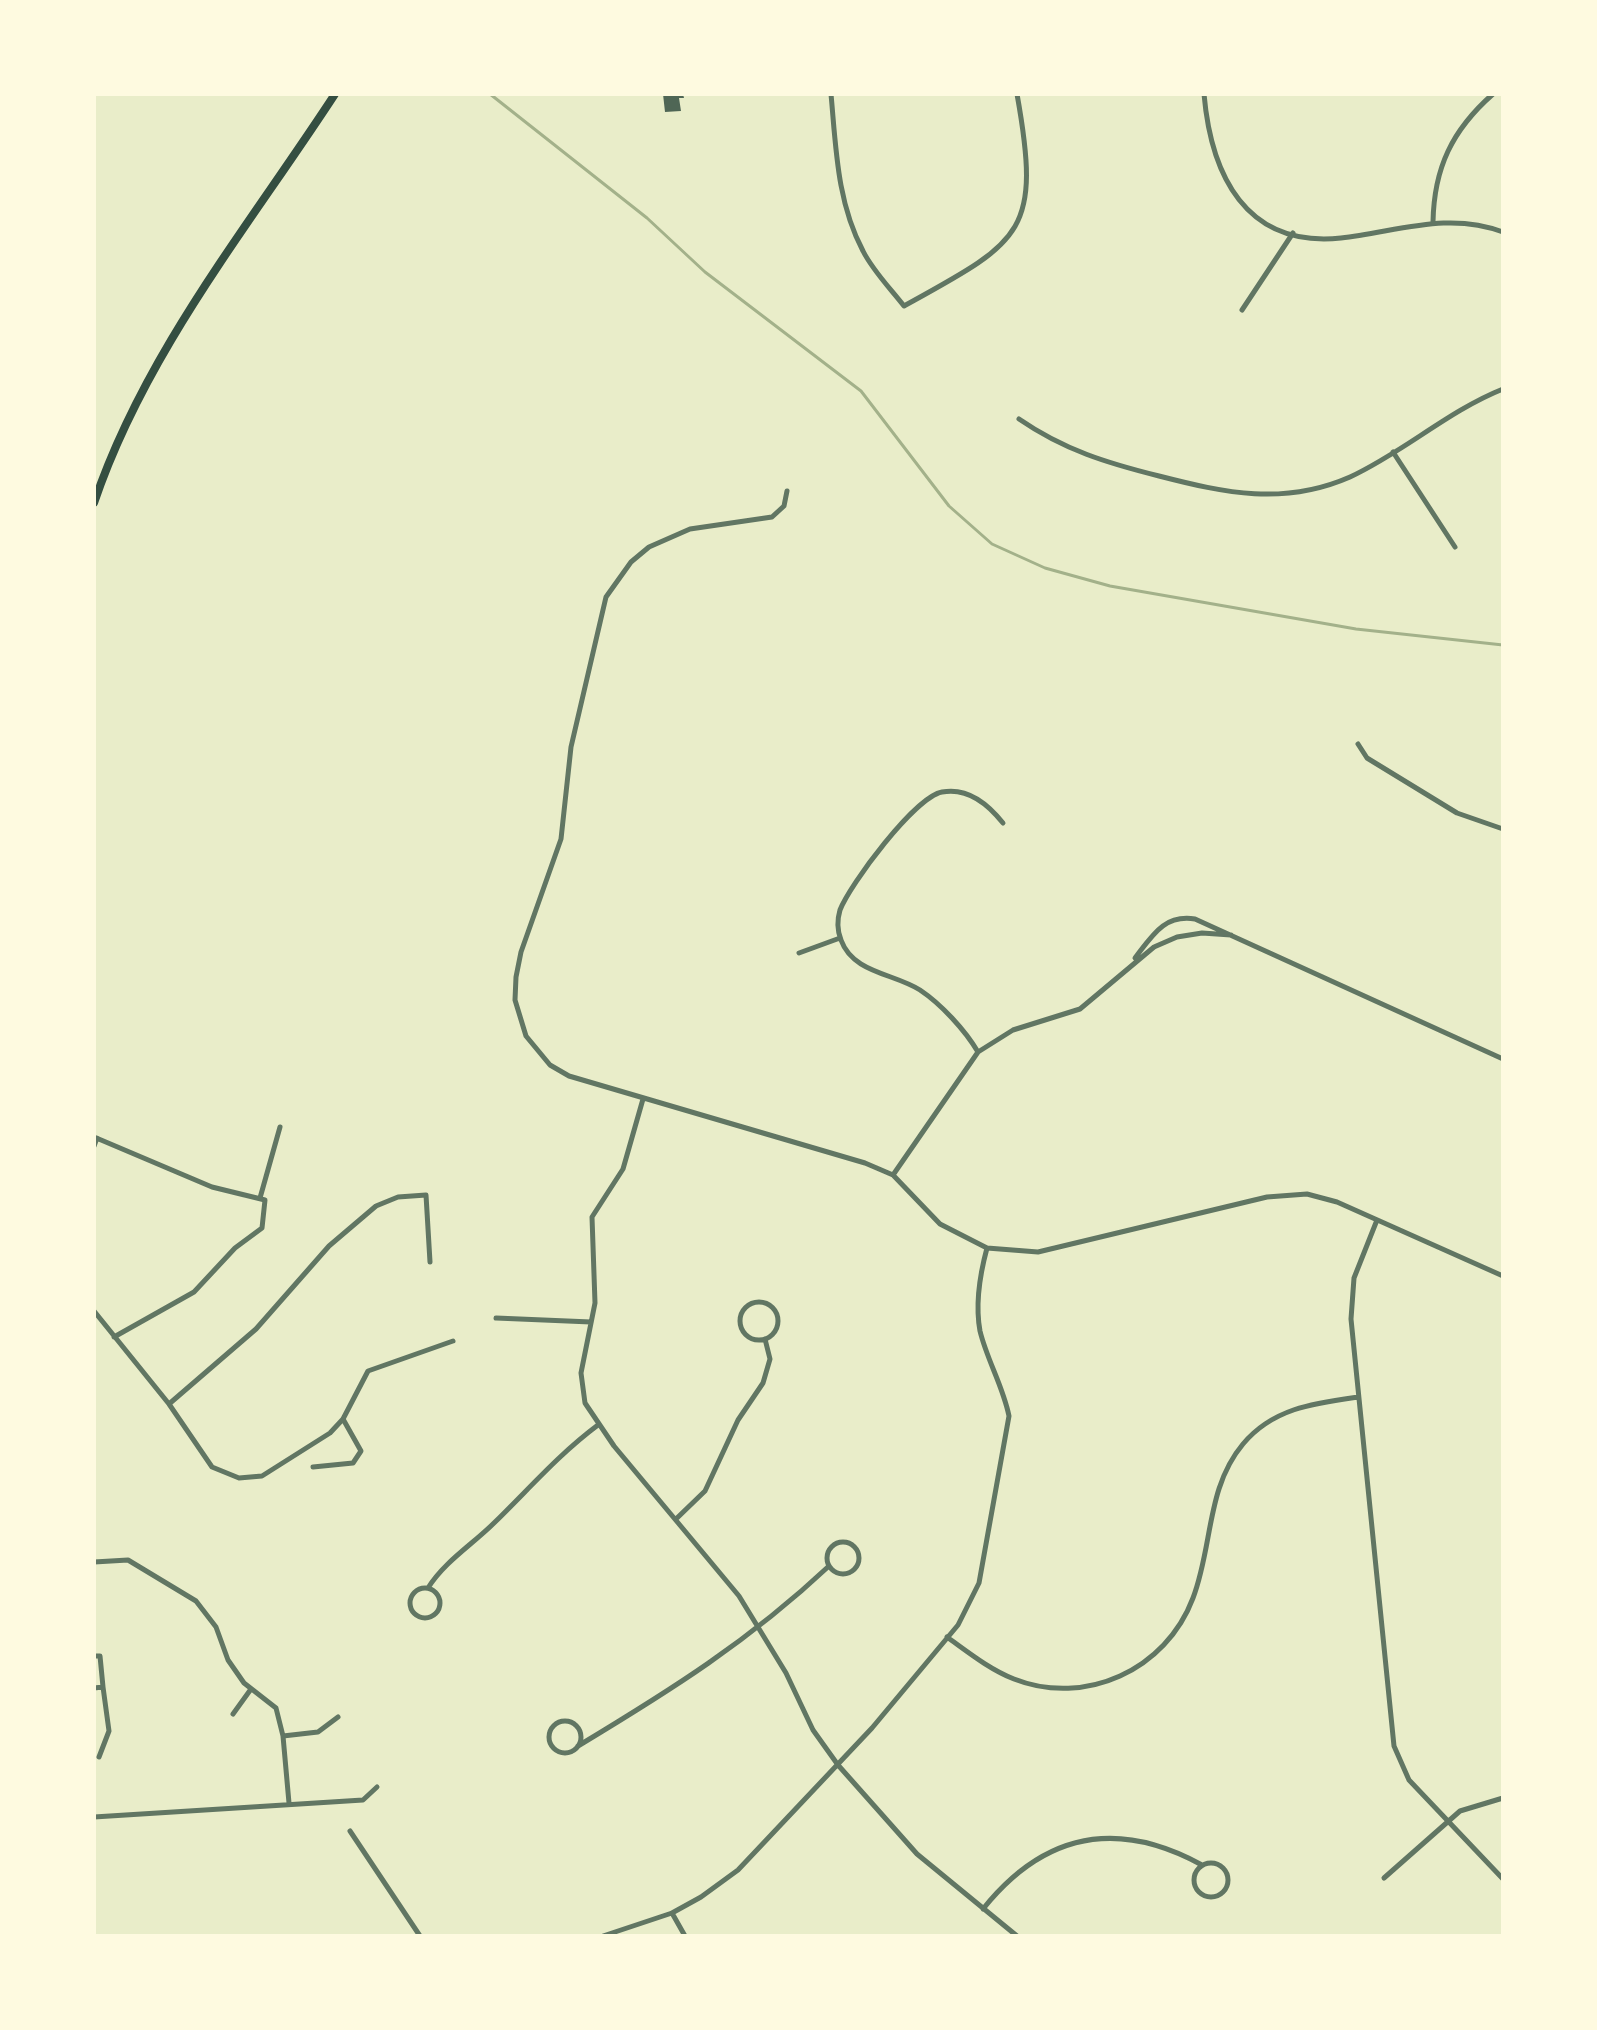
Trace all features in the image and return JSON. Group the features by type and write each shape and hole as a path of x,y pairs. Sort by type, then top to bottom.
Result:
{"main road":[{"path":"94,503 120,436 169,344 335,94"}],"street":[{"path":"831,94 842,196 864,254 904,306 979,265 1009,236 1025,202 1029,183 1028,157 1017,94"},
{"path":"1204,94 1212,153 1233,195 1271,224 1293,233 1338,238 1433,222 1459,221 1503,232"},
{"path":"1433,222 1433,195 1449,144 1464,122 1493,94"},
{"path":"1242,310 1293,233"},
{"path":"1019,419 1053,442 1090,458 1247,496 1282,495 1319,488 1352,476 1450,414 1503,389"},
{"path":"1393,452 1455,547"},
{"path":"787,491 784,506 772,517 690,529 649,547 617,578 599,617 571,747 561,839 521,952 515,1000 526,1036 550,1065 569,1076 835,1153 893,1175 940,1224 987,1248 1038,1252 1287,1194 1326,1198 1503,1276"},
{"path":"1358,744 1367,758 1457,813 1503,829"},
{"path":"978,1052 930,998 905,982 856,963 840,938 838,920 843,903 884,845 924,799 943,791 965,792 981,801 1003,823"},
{"path":"1129,965 1158,928 1173,919 1195,919 1503,1059"},
{"path":"893,1175 978,1052 1013,1030 1080,1009 1154,947 1177,937 1202,933 1231,935"},
{"path":"799,953 840,938"},
{"path":"643,1099 623,1169 592,1217 595,1303 581,1386 585,1403 598,1425 727,1581 759,1629 813,1730 838,1765 917,1854 1017,1936"},
{"path":"260,1198 280,1127"},
{"path":"94,1146 95,1138 212,1187 265,1200 262,1228 235,1248 194,1292 114,1337"},
{"path":"169,1404 256,1329 329,1246 376,1206 398,1197 426,1195 430,1262"},
{"path":"1377,1220 1359,1262 1352,1294 1358,1397 1394,1746 1409,1780 1503,1879"},
{"path":"603,1936 672,1913 701,1897 738,1870 838,1765 966,1613 979,1583 1009,1416 1003,1390 979,1327 980,1277 987,1248"},
{"path":"752,1303 764,1303 777,1314 775,1331 765,1339 748,1337 741,1327 743,1310 752,1303"},
{"path":"94,1311 169,1404 212,1467 239,1478 262,1476 330,1433 343,1419 368,1371 453,1341"},
{"path":"496,1318 591,1322"},
{"path":"676,1519 705,1491 738,1420 763,1383 770,1359 765,1339"},
{"path":"947,1637 993,1669 1038,1686 1087,1687 1133,1671 1164,1646 1187,1613 1199,1580 1220,1480 1244,1443 1264,1424 1290,1410 1358,1397"},
{"path":"313,1467 353,1463 361,1451 343,1419"},
{"path":"428,1588 436,1592 440,1606 431,1617 421,1617 413,1612 411,1599 416,1591 428,1588 436,1575 496,1522 560,1453 598,1425"},
{"path":"836,1543 847,1543 856,1549 859,1559 851,1572 842,1574 829,1566 827,1556 836,1543"},
{"path":"94,1562 128,1560 196,1601 216,1627 228,1660 251,1689 276,1708 283,1736 289,1803"},
{"path":"578,1746 580,1732 574,1724 565,1721 552,1728 550,1744 558,1751 569,1752 664,1694 759,1629 829,1566"},
{"path":"94,1656 100,1656 109,1731 99,1757"},
{"path":"94,1688 103,1687"},
{"path":"233,1714 251,1689"},
{"path":"283,1736 318,1732 338,1717"},
{"path":"94,1817 363,1800 377,1787"},
{"path":"1384,1878 1448,1820 1474,1804 1503,1798"},
{"path":"350,1831 420,1936"},
{"path":"983,1909 1024,1865 1048,1851 1076,1843 1107,1839 1139,1841 1202,1865 1214,1863 1226,1872 1226,1887 1218,1895 1202,1894 1195,1885 1195,1874 1202,1865"},
{"path":"672,1913 685,1936"}],"building":[{"path":"663,94 683,94 684,98 679,98 681,111 665,112"}],"waterway":[{"path":"490,94 647,218 705,272 861,391 949,506 992,544 1045,568 1110,586 1356,629 1503,645"}]}
